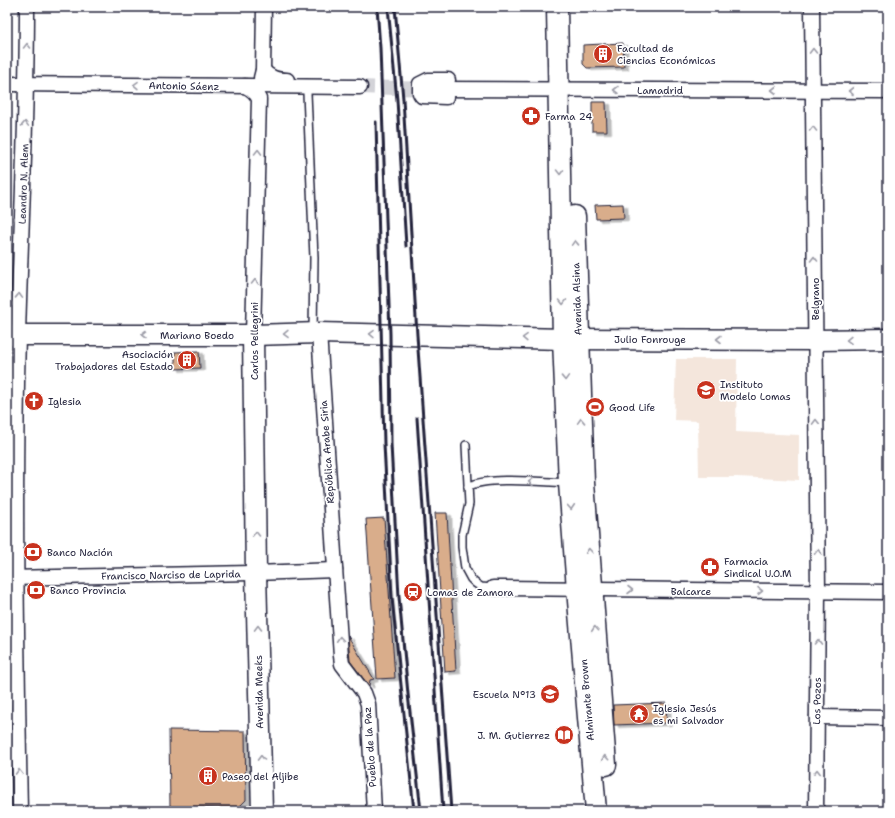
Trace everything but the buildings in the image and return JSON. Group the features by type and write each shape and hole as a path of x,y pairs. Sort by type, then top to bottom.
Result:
{"street":[{"name":"Leandro N. Alem","path":"20,811 11,577 12,335 27,84 26,7"},
{"path":"245,86 260,80 263,70 264,7"},
{"name":"Avenida Alsina","path":"557,7 562,90 576,483 584,590"},
{"name":"Avenida Alsina","path":"562,90 569,7"},
{"name":"Belgrano","path":"812,7 818,591"},
{"path":"259,109 265,98 271,93 362,93 369,90 368,84 363,80 281,80 268,76 263,70"},
{"name":"Lamadrid","path":"428,80 562,90 428,97 422,96 420,93 420,84 428,80"},
{"name":"Antonio Sáenz","path":"7,84 360,87"},
{"name":"Carlos Pellegrini","path":"245,86 253,90 259,99 253,335 256,573"},
{"name":"Lamadrid","path":"432,89 888,91"},
{"name":"Mariano Boedo","path":"12,335 253,335 316,333 412,335"},
{"name":"República Arabe Siria","path":"316,333 335,570"},
{"name":"Julio Fonrouge","path":"412,335 571,338 815,340 888,339"},
{"name":"Francisco Narciso de Laprida","path":"11,577 256,573 335,570"},
{"name":"Pueblo de la Paz","path":"335,570 342,664 364,693 368,704 374,811"},
{"name":"Avenida Meeks","path":"256,573 262,811"},
{"name":"Balcarce","path":"493,588 888,592"},
{"name":"Almirante Brown","path":"584,590 596,811"},
{"name":"Almirante Brown","path":"584,590 610,811"},
{"name":"Los Pozos","path":"816,811 818,591"},
{"path":"817,717 888,718"}],"lane":[{"path":"308,93 316,333"},
{"path":"466,445 469,504 462,535 465,568 475,583 481,587 493,588"},
{"path":"468,487 472,484 486,481 576,483"}],"shaded area":[{"name":"Instituto Modelo Lomas","path":"676,359 737,359 736,432 799,435 799,480 699,477 698,421 674,420"}],"tunnel":[{"path":"360,87 432,89"}],"railway":[{"path":"377,7 380,48 390,334 391,444 399,597 421,811"},
{"path":"388,7 397,100 406,246"},
{"path":"395,7 403,99 417,335 451,811"},
{"path":"376,122 384,444 392,598 414,811"},
{"path":"417,418 443,811"}],"place":[{"name":"Facultad de Ciencias Económicas","path":"603,54"},
{"name":"Farma 24","path":"531,116"},
{"name":"Asociación Trabajadores del Estado","path":"187,360"},
{"name":"Instituto Modelo Lomas","path":"706,390"},
{"name":"Iglesia","path":"34,401"},
{"name":"Good Life","path":"595,407"},
{"name":"Banco Nación","path":"33,552"},
{"name":"Farmacia Sindical U.O.M","path":"710,567"},
{"name":"Banco Provincia","path":"36,590"},
{"name":"Lomas de Zamora","path":"413,592"},
{"name":"Escuela Nº13","path":"550,694"},
{"name":"Iglesia Jesús es mi Salvador","path":"639,714"},
{"name":"J. M. Gutierrez","path":"564,735"},
{"name":"Paseo del Aljibe","path":"208,776"}]}
